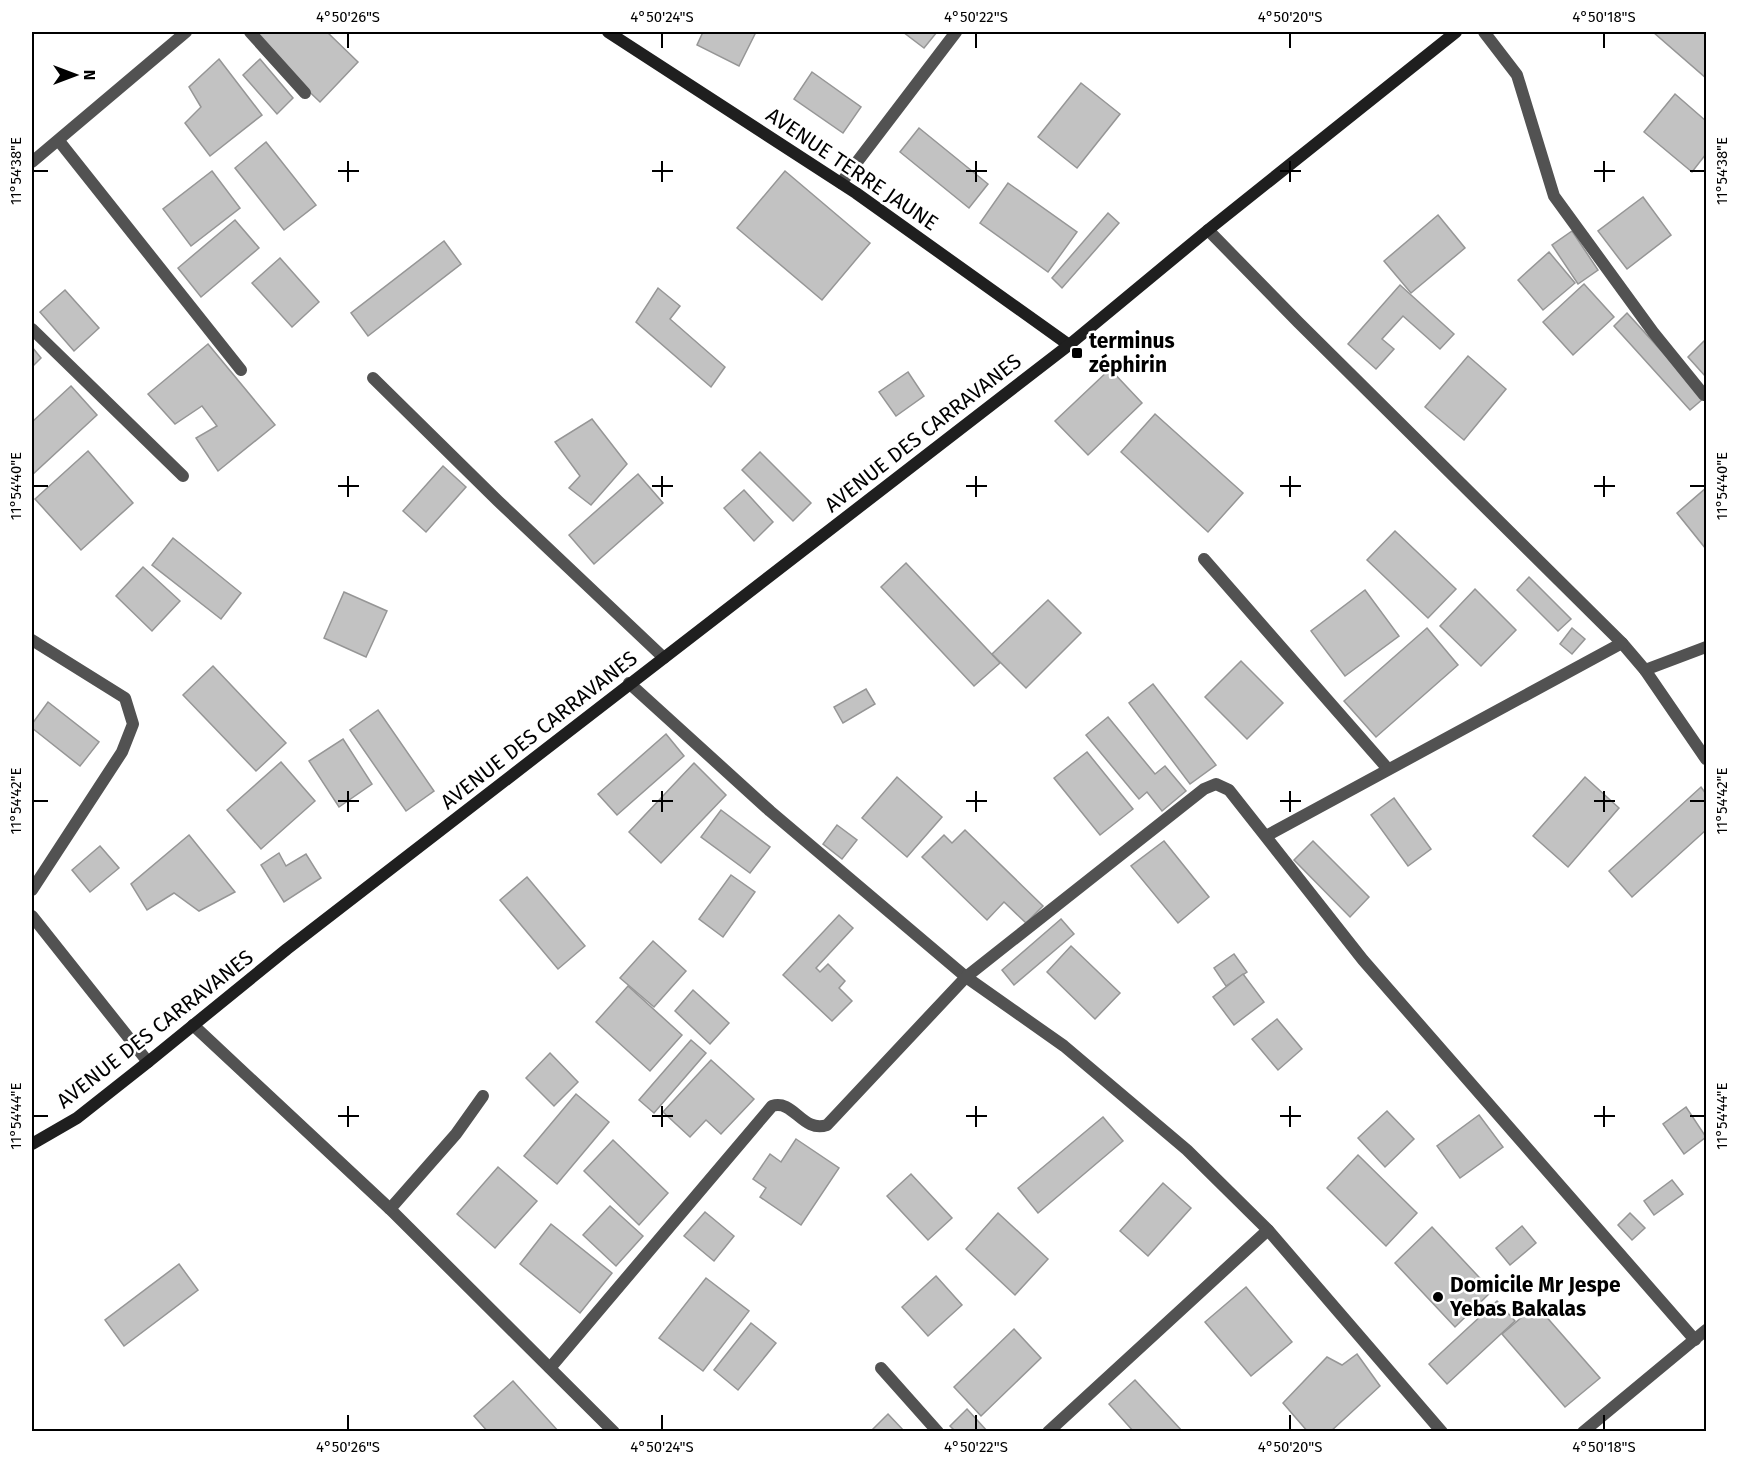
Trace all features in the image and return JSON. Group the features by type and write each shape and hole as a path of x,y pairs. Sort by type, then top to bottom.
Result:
{"street":[{"path":"32,162 186,32"},
{"path":"250,32 305,93"},
{"name":"AVENUE TERRE JAUNE","path":"608,32 841,183 1069,345"},
{"path":"841,183 956,32"},
{"name":"AVENUE DES CARRAVANES","path":"32,1144 77,1118 287,950 1069,345 1208,230 1456,32"},
{"path":"1484,32 1517,75 1554,196 1653,332 1704,395"},
{"path":"59,141 241,370"},
{"path":"1208,230 1622,643 1645,670 1707,759"},
{"path":"32,329 183,477"},
{"path":"373,378 506,509 664,658"},
{"path":"1204,559 1388,769"},
{"path":"32,640 125,698 133,724 122,752 32,890"},
{"path":"1266,836 1622,643"},
{"path":"1645,670 1707,647"},
{"path":"629,684 770,811 966,977 1064,1046 1187,1150 1268,1230 1442,1431"},
{"path":"550,1368 772,1106 779,1104 785,1106 810,1125 819,1128 827,1125 966,977 1204,789 1216,784 1229,790 1363,960 1695,1340"},
{"path":"32,916 148,1062"},
{"path":"193,1026 390,1209 614,1431"},
{"path":"390,1209 456,1134 483,1096"},
{"path":"1048,1431 1268,1230"},
{"path":"1583,1431 1707,1330"},
{"path":"881,1368 938,1431"}],"building":[{"path":"247,32 327,32 358,62 320,102"},
{"path":"703,32 756,32 739,66 697,45"},
{"path":"903,32 937,32 924,48"},
{"path":"1653,32 1706,32 1706,78"},
{"path":"219,59 262,115 210,156 185,123 201,107 189,87"},
{"path":"260,59 293,98 277,114 243,75"},
{"path":"812,72 861,107 843,133 794,99"},
{"path":"1081,83 1120,114 1077,168 1038,137"},
{"path":"1675,94 1706,121 1706,154 1692,172 1644,132"},
{"path":"919,128 988,184 969,208 900,152"},
{"path":"266,142 316,205 284,230 235,168"},
{"path":"212,171 240,208 191,246 163,209"},
{"path":"785,171 870,243 822,300 737,228"},
{"path":"1008,183 1077,232 1048,272 980,223"},
{"path":"1643,197 1671,235 1627,269 1598,231"},
{"path":"1108,213 1119,223 1062,288 1052,278"},
{"path":"1438,215 1465,248 1411,293 1384,261"},
{"path":"235,220 259,248 201,297 178,268"},
{"path":"1572,231 1598,270 1578,284 1552,245"},
{"path":"444,241 461,264 368,336 351,313"},
{"path":"1549,252 1575,283 1543,310 1518,280"},
{"path":"280,258 319,302 292,327 252,283"},
{"path":"1584,284 1614,317 1573,355 1543,322"},
{"path":"1400,285 1454,334 1440,349 1403,316 1382,339 1394,349 1376,369 1348,344"},
{"path":"658,288 680,306 670,319 725,367 711,387 636,322"},
{"path":"65,290 99,328 74,351 40,312"},
{"path":"1627,313 1704,398 1690,410 1614,326"},
{"path":"1706,339 1706,377 1688,357"},
{"path":"208,344 275,425 218,471 196,438 217,426 202,406 175,424 148,394"},
{"path":"32,347 41,358 32,367"},
{"path":"1468,356 1506,389 1464,440 1425,407"},
{"path":"1110,369 1142,403 1088,455 1055,421"},
{"path":"908,372 924,396 896,416 879,392"},
{"path":"71,386 97,415 32,475 32,422"},
{"path":"1155,414 1243,493 1208,532 1121,452"},
{"path":"592,419 627,464 591,505 569,488 580,476 555,442"},
{"path":"88,451 133,503 81,550 35,499"},
{"path":"760,452 811,503 793,521 742,470"},
{"path":"443,466 466,487 426,532 403,511"},
{"path":"638,474 663,503 594,564 569,535"},
{"path":"1706,488 1706,549 1677,513"},
{"path":"744,490 773,522 754,541 724,508"},
{"path":"1395,531 1456,589 1428,618 1367,560"},
{"path":"173,538 241,593 221,619 152,565"},
{"path":"906,563 1000,663 974,686 881,587"},
{"path":"143,567 180,601 152,631 116,596"},
{"path":"1529,577 1571,619 1558,631 1517,590"},
{"path":"1475,589 1516,630 1481,666 1440,626"},
{"path":"1365,590 1399,636 1345,676 1311,631"},
{"path":"344,592 387,611 366,657 324,638"},
{"path":"1048,600 1081,633 1026,688 992,654"},
{"path":"1427,628 1458,665 1376,737 1344,701"},
{"path":"1572,628 1585,639 1572,654 1560,644"},
{"path":"1241,661 1283,703 1247,739 1205,697"},
{"path":"213,666 286,743 256,771 183,695"},
{"path":"1153,684 1216,765 1190,784 1129,703"},
{"path":"866,689 875,704 843,723 834,707"},
{"path":"48,702 99,742 80,766 32,728 32,724"},
{"path":"378,710 434,791 406,811 350,730"},
{"path":"1108,717 1155,774 1165,766 1186,791 1162,811 1147,792 1139,799 1086,735"},
{"path":"666,734 684,756 617,815 598,794"},
{"path":"343,739 372,784 339,807 309,761"},
{"path":"1087,752 1133,809 1100,835 1054,778"},
{"path":"281,762 315,801 261,849 227,810"},
{"path":"694,763 726,795 661,863 629,832"},
{"path":"897,777 942,817 907,857 862,818"},
{"path":"1585,777 1619,808 1568,867 1533,836"},
{"path":"1701,787 1706,794 1706,830 1632,897 1609,871"},
{"path":"1394,798 1431,849 1408,866 1371,815"},
{"path":"721,810 770,847 750,873 701,837"},
{"path":"837,825 857,840 842,859 823,844"},
{"path":"965,830 1043,906 1026,923 1004,902 987,920 922,857 944,835 952,843"},
{"path":"189,835 235,892 199,911 174,893 147,910 131,884"},
{"path":"1164,841 1209,897 1178,923 1131,866"},
{"path":"1313,841 1369,897 1350,917 1294,860"},
{"path":"100,846 119,868 90,892 72,870"},
{"path":"279,853 286,866 306,854 321,878 284,902 261,865"},
{"path":"731,875 755,892 723,937 699,919"},
{"path":"527,877 585,946 558,969 500,900"},
{"path":"839,915 853,928 816,968 820,972 828,964 845,981 839,988 852,1001 832,1021 783,975"},
{"path":"1061,919 1074,934 1014,985 1002,970"},
{"path":"653,941 686,971 654,1007 620,978"},
{"path":"1071,946 1120,993 1095,1019 1047,972"},
{"path":"1234,954 1247,972 1226,986 1214,968"},
{"path":"1243,974 1264,1002 1234,1025 1213,997"},
{"path":"628,986 682,1035 650,1071 596,1022"},
{"path":"693,990 729,1023 710,1044 675,1011"},
{"path":"1277,1019 1302,1049 1278,1070 1252,1039"},
{"path":"691,1040 706,1053 654,1113 639,1100"},
{"path":"550,1053 578,1082 554,1106 526,1078"},
{"path":"711,1060 754,1099 721,1134 706,1120 690,1137 663,1112"},
{"path":"576,1094 609,1122 557,1184 524,1156"},
{"path":"1686,1107 1706,1137 1684,1154 1663,1124"},
{"path":"1387,1111 1414,1139 1385,1167 1358,1138"},
{"path":"1479,1115 1503,1147 1460,1178 1437,1146"},
{"path":"1103,1117 1123,1141 1038,1213 1018,1188"},
{"path":"796,1139 839,1168 801,1225 760,1197 766,1188 753,1179 770,1154 781,1162"},
{"path":"613,1140 668,1193 639,1225 584,1171"},
{"path":"1358,1155 1417,1213 1386,1246 1327,1188"},
{"path":"498,1167 537,1201 495,1248 457,1214"},
{"path":"911,1174 952,1218 928,1240 887,1196"},
{"path":"1672,1180 1683,1194 1654,1215 1644,1201"},
{"path":"1163,1183 1191,1208 1148,1256 1120,1231"},
{"path":"610,1206 643,1236 616,1266 583,1235"},
{"path":"705,1212 734,1236 714,1261 684,1236"},
{"path":"998,1213 1048,1259 1015,1295 966,1249"},
{"path":"1630,1213 1645,1228 1632,1240 1618,1225"},
{"path":"551,1224 612,1273 580,1313 520,1264"},
{"path":"1522,1226 1536,1243 1510,1265 1496,1248"},
{"path":"1432,1227 1492,1291 1455,1327 1395,1263"},
{"path":"179,1264 198,1290 124,1346 105,1320"},
{"path":"936,1276 962,1305 928,1336 902,1307"},
{"path":"706,1278 749,1311 703,1371 659,1338"},
{"path":"1246,1287 1292,1342 1251,1376 1205,1322"},
{"path":"1497,1301 1515,1321 1447,1384 1429,1364"},
{"path":"1536,1305 1600,1378 1565,1407 1502,1334"},
{"path":"751,1323 776,1343 738,1390 714,1370"},
{"path":"1014,1329 1041,1358 981,1416 954,1387"},
{"path":"1357,1354 1380,1386 1330,1432 1308,1432 1283,1403 1327,1357 1342,1365"},
{"path":"1135,1380 1183,1432 1134,1432 1109,1404"},
{"path":"513,1381 559,1432 488,1432 474,1416"},
{"path":"967,1409 988,1432 956,1432 950,1426"},
{"path":"888,1414 905,1432 870,1432"}],"place":[{"name":"terminus zéphirin","path":"1077,353"},
{"name":"Domicile Mr Jespe Yebas Bakalas","path":"1438,1297"}]}
